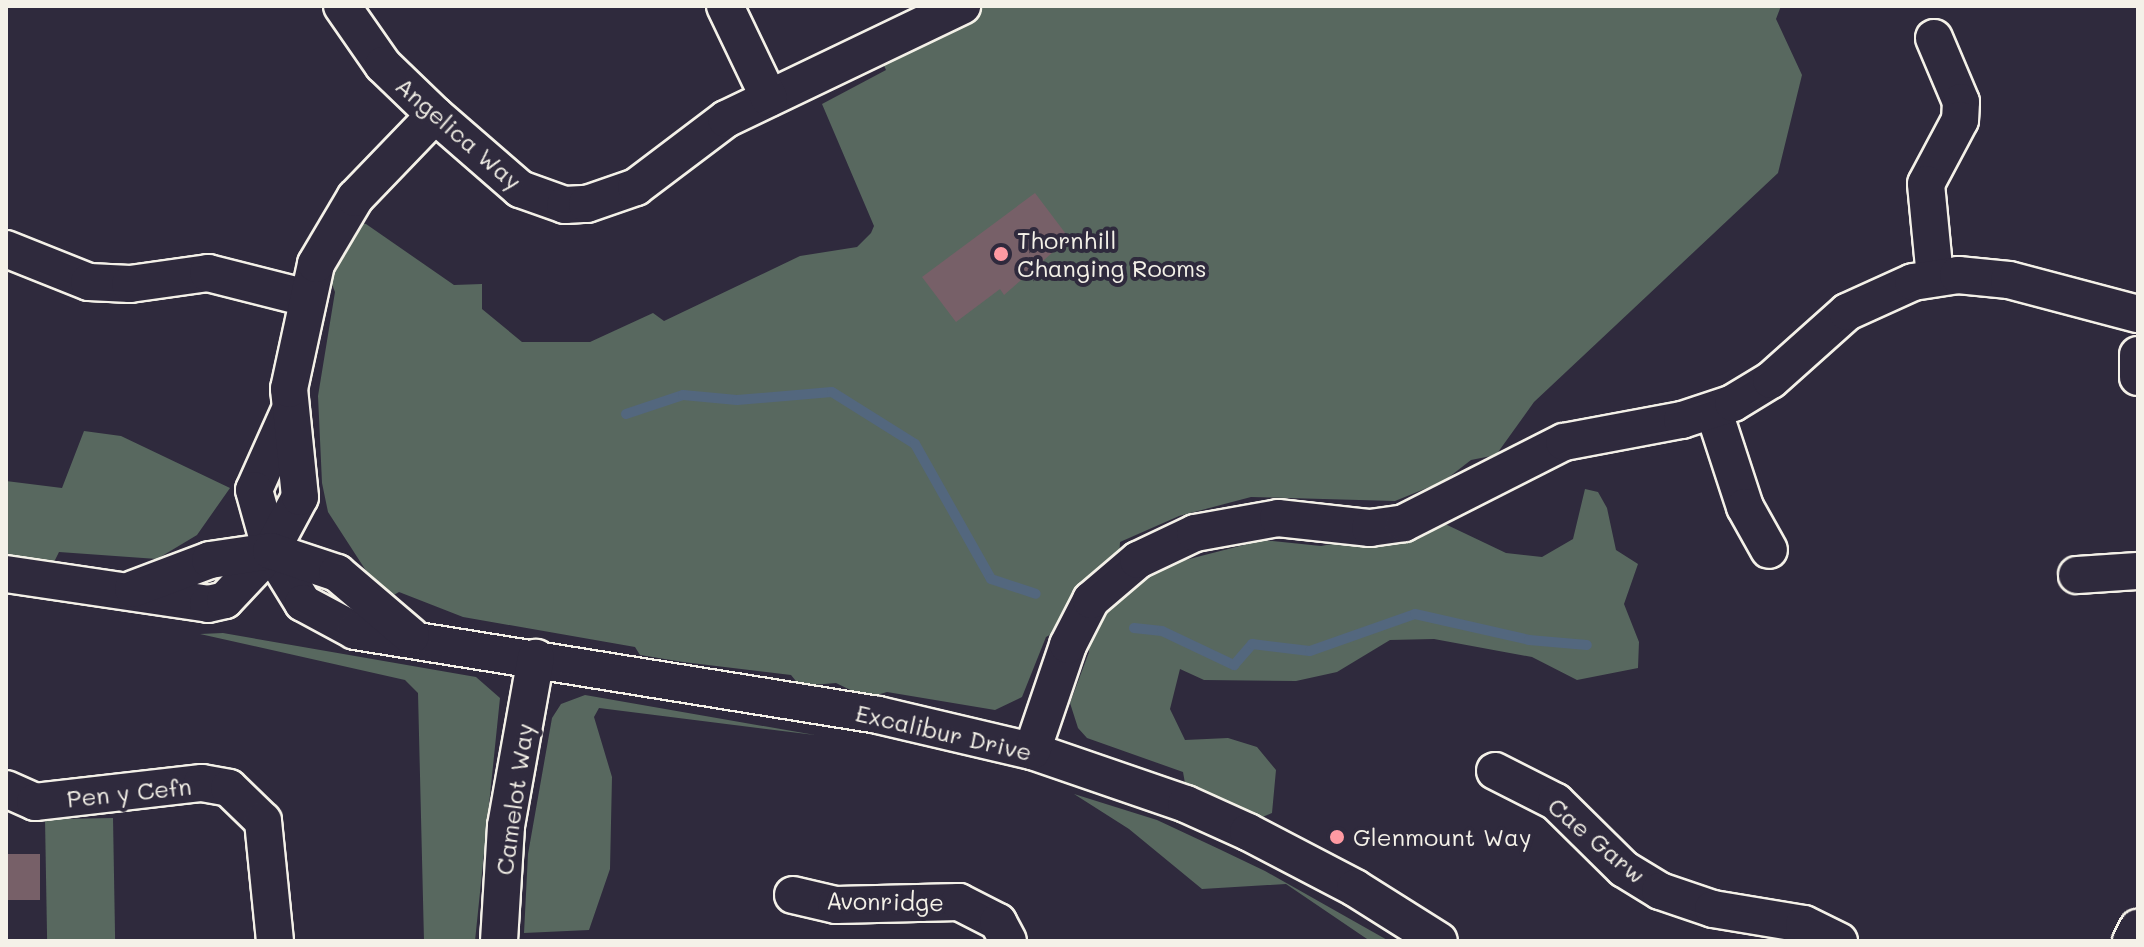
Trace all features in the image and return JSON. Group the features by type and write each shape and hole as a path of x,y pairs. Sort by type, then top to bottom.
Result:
{"street":[{"name":"Angelica Way","path":"342,6 383,65 435,115 520,189 565,205 587,204 636,187 698,135 962,6"},
{"path":"725,6 769,98"},
{"path":"1934,38 1961,102 1960,120 1926,184 1935,277"},
{"name":"Excalibur Drive","path":"435,115 338,221 307,298 288,414 254,490 271,551 303,603 355,631 411,636 878,715 1032,751 1186,804 1248,832 1355,888 1439,941"},
{"path":"6,249 89,282 130,284 208,273 307,298"},
{"path":"1032,751 1068,645 1091,600 1163,547 1251,521 1370,528 1404,523 1564,442 1714,412 1771,380 1857,305 1935,277 2009,280 2138,314"},
{"path":"2138,355 2138,377"},
{"path":"1714,412 1745,507 1769,550"},
{"path":"6,574 133,589 160,600 216,603 271,551"},
{"path":"2077,575 2138,571"},
{"name":"Camelot Way","path":"499,941 506,826 536,658"},
{"name":"Cae Garw","path":"1495,771 1556,802 1602,850 1660,891 1713,909 1804,924 1839,941"},
{"name":"Pen y Cefn","path":"6,789 35,802 202,783 229,788 263,821 275,941"},
{"name":"Avonridge","path":"793,895 836,905 959,902 998,922 1008,941"},
{"path":"2131,941 2138,928"}],"green space":[{"path":"983,6 1781,6 1776,19 1802,75 1778,173 1534,402 1496,455 1471,460 1444,481 1395,501 1251,497 1179,516 1120,542 1117,600 1162,566 1263,540 1321,546 1443,523 1506,553 1542,557 1573,539 1585,489 1598,492 1607,508 1616,550 1638,564 1624,604 1639,642 1638,668 1577,680 1532,657 1434,639 1390,640 1337,672 1296,681 1204,680 1180,669 1170,709 1185,740 1228,738 1257,747 1276,770 1272,813 1253,821 1186,789 1183,772 1087,738 1078,728 1070,703 1089,652 1086,630 1065,626 1046,637 1022,697 995,710 887,692 867,698 836,683 800,686 791,675 640,655 635,647 463,617 399,592 385,600 328,512 322,483 318,396 335,292 324,264 353,221 366,224 454,285 482,284 482,309 522,342 590,342 653,313 664,321 800,256 857,247 874,226 822,104 886,70 881,59"},
{"path":"84,431 121,436 230,488 197,535 157,559 59,552 54,562 43,565 6,556 6,481 62,488"},
{"path":"223,633 476,677 500,698 475,941 424,941 418,693 405,680 200,634"},
{"path":"585,695 815,735 599,708 594,717 612,777 610,869 589,930 524,933 528,854 552,718 561,704"},
{"path":"1074,794 1157,820 1265,871 1389,941 1370,941 1286,884 1202,889 1129,829"},
{"path":"113,818 115,941 47,941 45,819"}],"building":[{"name":"Thornhill Changing Rooms","path":"1035,193 1069,238 1004,295 1000,289 956,322 922,277"},
{"path":"8,854 40,854 40,900 8,900"}],"waterway":[{"path":"626,414 683,395 737,400 832,392 915,444 991,579 1036,594"},
{"path":"1134,628 1162,631 1234,665 1252,644 1310,651 1415,614 1529,640 1587,645"}],"place":[{"name":"Thornhill Changing Rooms","path":"1001,254"},
{"name":"Glenmount Way","path":"1337,837"}]}
